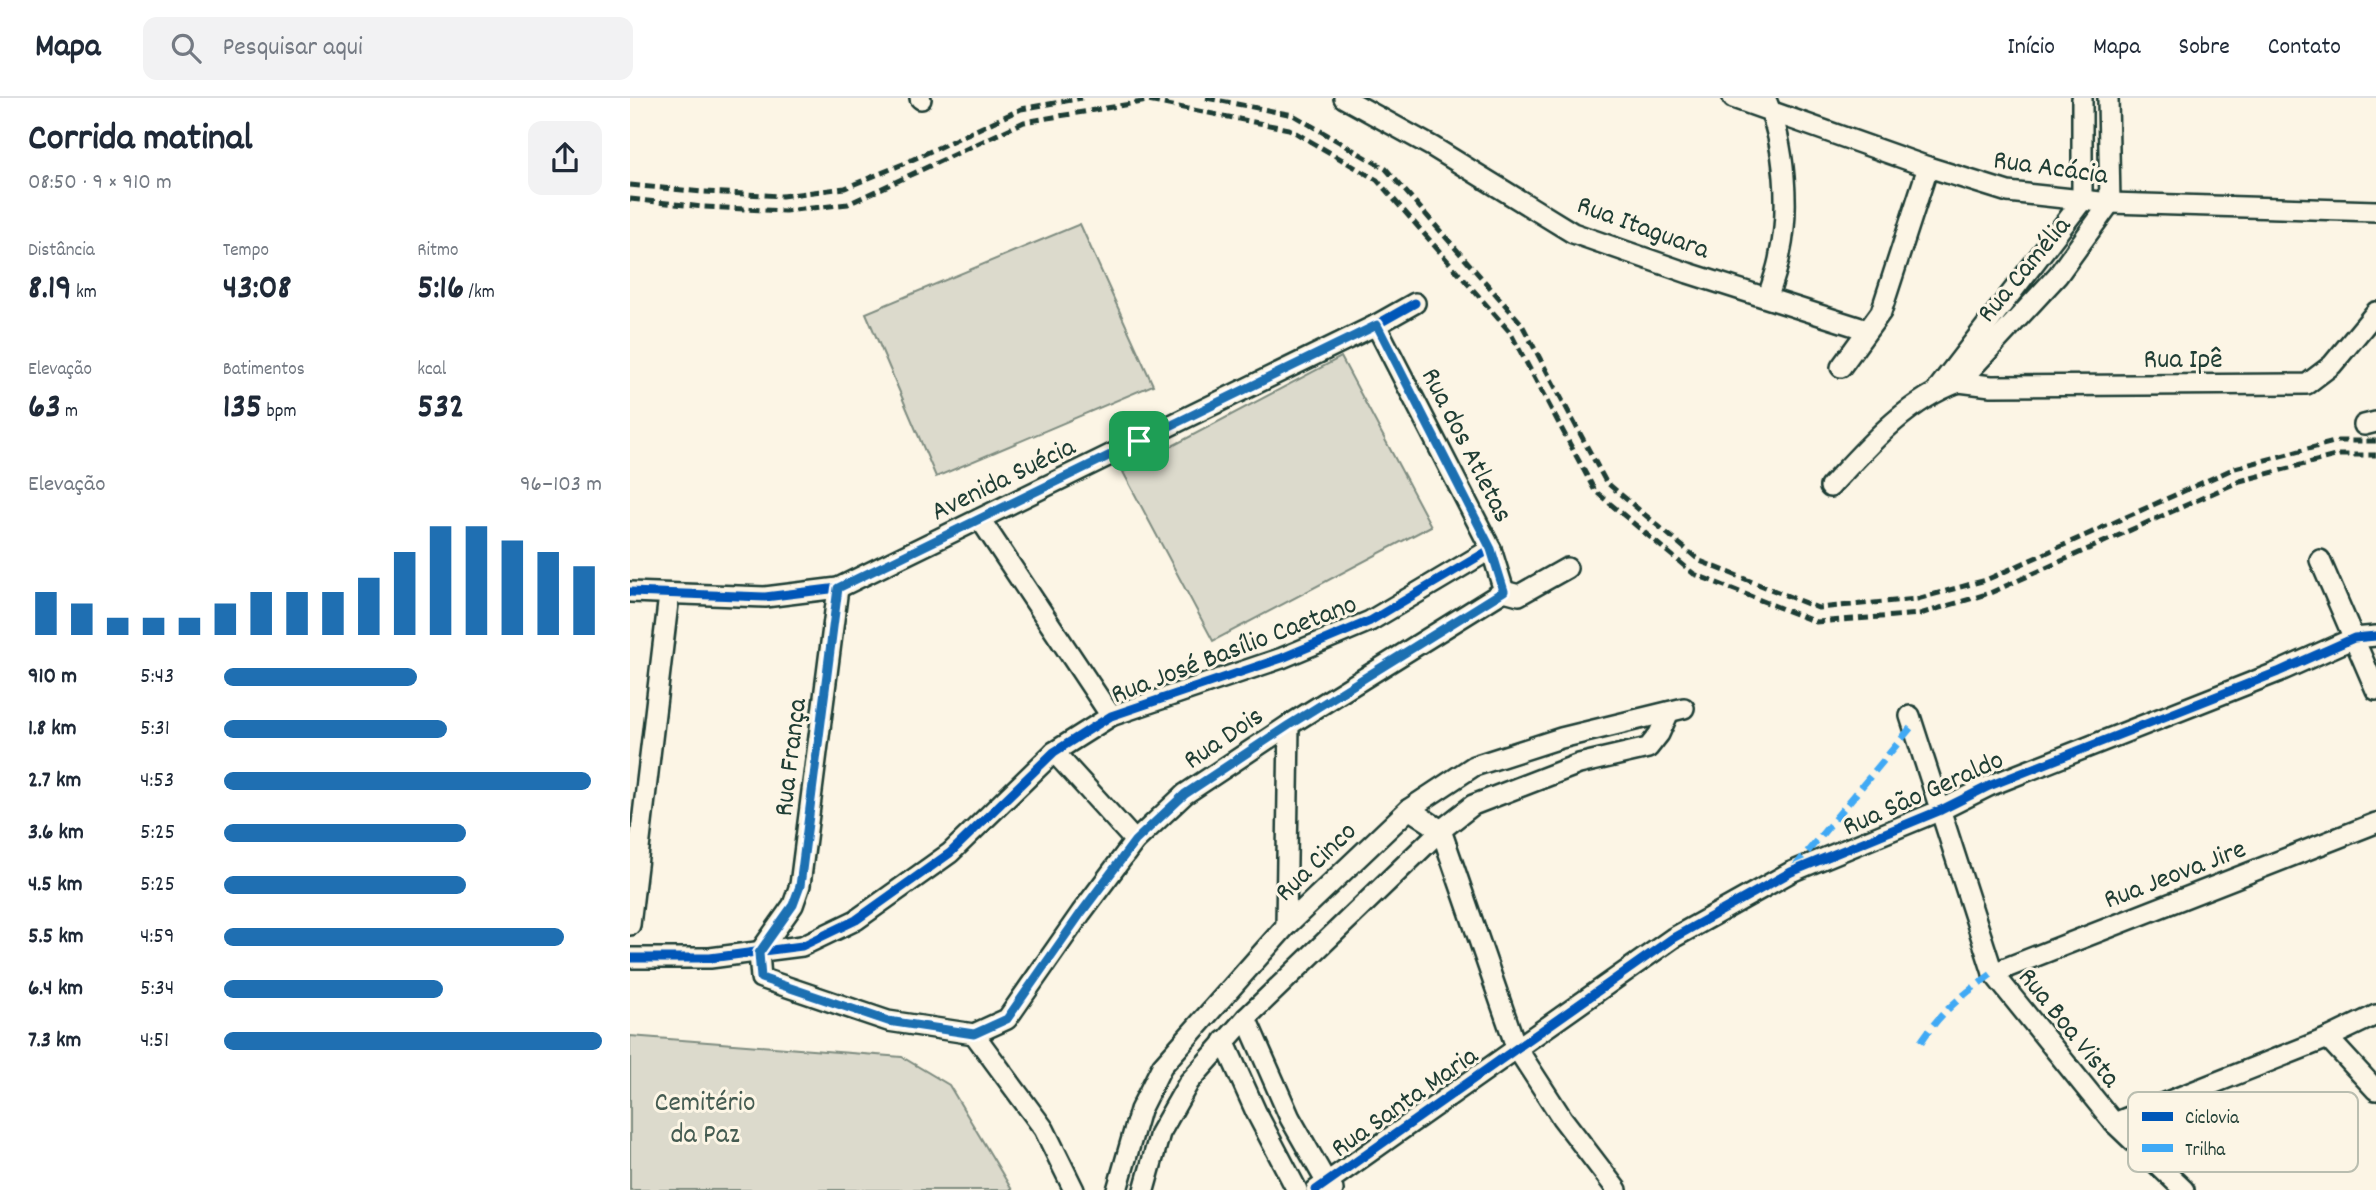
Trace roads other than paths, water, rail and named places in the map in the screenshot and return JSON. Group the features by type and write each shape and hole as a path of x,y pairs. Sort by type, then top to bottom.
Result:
{"street":[{"name":"Rua Itaguara","path":"1344,98 1433,147 1573,233 1867,330"},
{"name":"Rua Acácia","path":"1733,98 1768,105 1928,167 2008,192 2110,203 2376,211"},
{"name":"Rua Camélia","path":"1947,383 2082,201 2082,98"},
{"path":"2108,98 2110,203"},
{"path":"1768,105 1786,197 1781,254 1768,297"},
{"path":"1841,367 1881,312 1928,167"},
{"name":"Rua Camélia","path":"1947,383 2058,275 2110,203"},
{"name":"Avenida Suécia","path":"630,592 765,597 838,588 1377,325 1415,303"},
{"name":"Rua Ipê","path":"1947,383 1991,386 2307,384 2332,365 2376,312"},
{"name":"Rua dos Atletas","path":"1377,325 1491,549 1504,591"},
{"path":"1829,487 1880,434 1947,383"},
{"path":"980,519 1111,716"},
{"name":"Rua José Basílio Caetano","path":"630,958 710,958 802,946 856,920 950,853 1054,752 1111,716 1282,658 1370,621 1491,549"},
{"path":"2320,560 2376,690"},
{"name":"Rua Dois","path":"974,1034 1007,1019 1135,841 1185,794 1289,725 1504,591 1519,595 1567,568"},
{"name":"Rua França","path":"759,953 793,905 800,886 838,588"},
{"path":"630,925 669,594"},
{"name":"Rua São Geraldo","path":"1516,1047 1673,938 1791,872 1941,810 1989,786 2278,672 2354,638 2376,636"},
{"name":"Rua Cinco","path":"1117,1190 1140,1110 1162,1066 1286,926 1409,809 1474,766 1561,738 1677,710 1648,748 1578,764 1473,805 1441,830 1246,1018 1189,1082 1160,1133 1144,1190"},
{"name":"Rua Boa Vista","path":"1910,716 1993,973 2114,1123 2128,1117"},
{"path":"1286,926 1289,725"},
{"path":"1054,752 1135,841"},
{"path":"1409,809 1441,830"},
{"name":"Rua Jeova Jire","path":"1993,973 2376,823"},
{"name":"Rua Santa Maria","path":"1441,830 1516,1047 1562,1118 1617,1190"},
{"path":"710,958 777,927"},
{"path":"759,953 761,978 888,1021 974,1034 1044,1129 1074,1190"},
{"path":"2376,1015 2328,1038 2376,1090"},
{"path":"1246,1018 1290,1118 1325,1188"},
{"name":"Rua Boa Vista","path":"2192,1092 2328,1038"},
{"path":"1224,1041 1256,1112 1297,1190"},
{"name":"Rua Santa Maria","path":"1325,1188 1516,1047"},
{"path":"2114,1123 2128,1136"},
{"path":"2165,1172 2184,1190"}],"railway":[{"path":"630,185 782,196 845,188 1021,109 1082,98"},
{"path":"1206,98 1293,115 1386,169 1521,323 1606,482 1700,561 1818,608 1917,599 1986,580 2235,468 2338,441 2376,441"},
{"path":"630,199 703,207 785,211 848,204 1024,122 1148,101 1289,129 1377,180 1510,332 1595,491 1694,574 1816,622 1920,614 1990,593 2240,481 2339,455 2376,455"}],"park label":[{"name":"Cemitério da Paz","path":"705,1116"}]}
